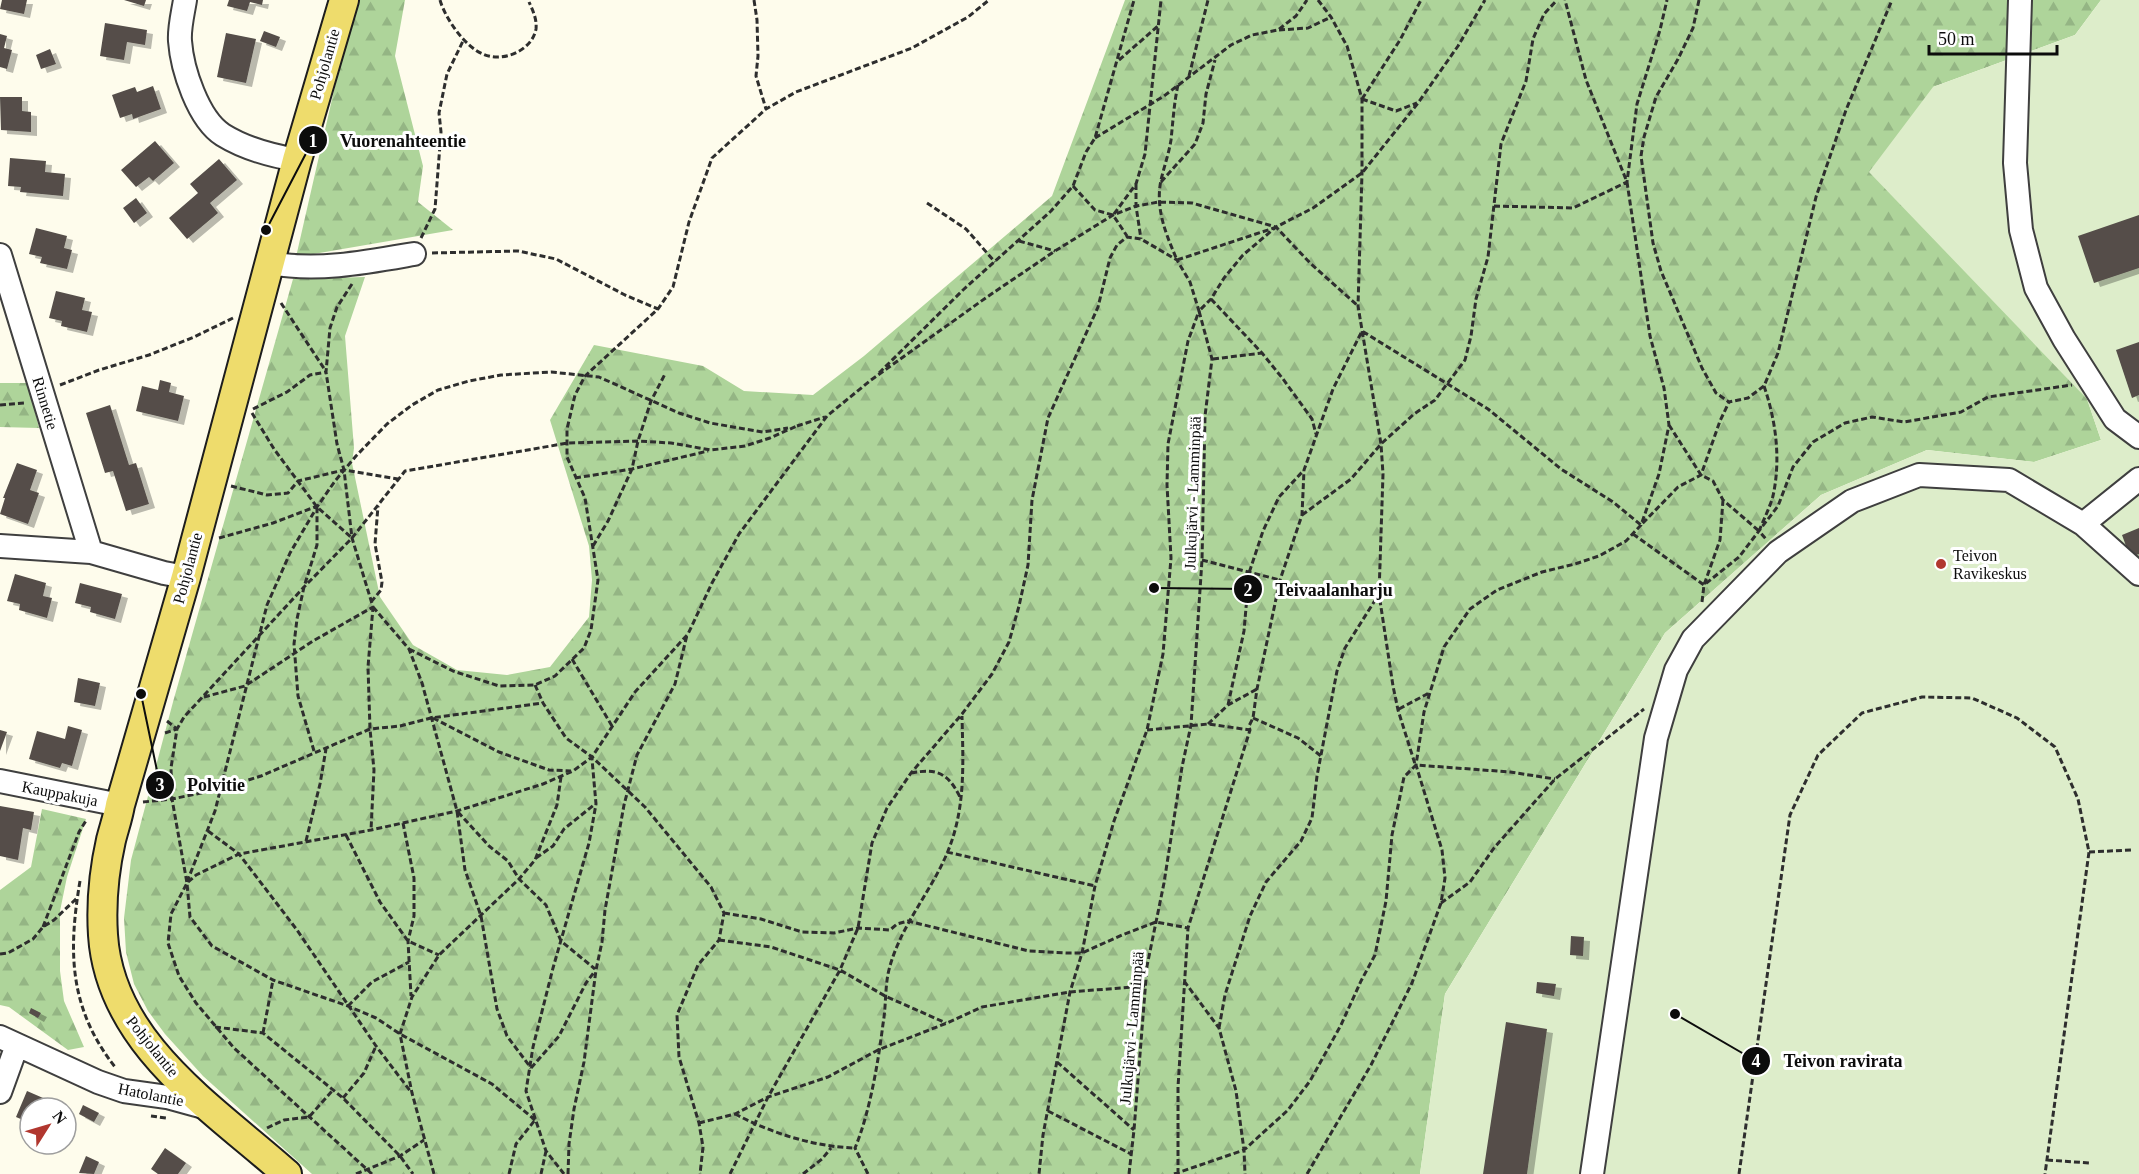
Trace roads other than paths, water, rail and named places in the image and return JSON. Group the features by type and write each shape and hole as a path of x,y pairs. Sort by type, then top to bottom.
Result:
{"main road":[{"name":"Pohjolantie","path":"210,1109 141,1036 122,1005 110,977 103,942 103,904 111,841 119,803 186,577 204,538 210,482 297,160 344,0"},
{"name":"Hatolantie","path":"210,1109 287,1174"}],"street":[{"path":"185,0 180,40 183,64 201,111 221,134 228,138 279,157 297,160"},
{"path":"2020,0 2015,163 2021,230 2036,288 2115,419 2139,437"},
{"path":"268,273 414,254"},
{"name":"Rinnetie","path":"0,255 91,552"},
{"path":"1592,1174 1656,738 1676,670 1693,639 1778,552 1852,501 1919,475 2009,480 2083,524 2139,574"},
{"path":"2083,524 2139,479"},
{"path":"0,546 91,552 186,577"},
{"name":"Kauppakuja","path":"0,781 119,803"},
{"path":"0,1092 8,1041"},
{"name":"Hatolantie","path":"8,1041 98,1082 124,1091 179,1099 210,1109"}],"place":[{"name":"Vuorenahteentie","path":"266,230"},
{"name":"Teivon Ravikeskus","path":"1941,564"},
{"name":"Teivaalanharju","path":"1154,588"},
{"name":"Polvitie","path":"141,694"},
{"name":"Teivon ravirata","path":"1675,1014"}]}
